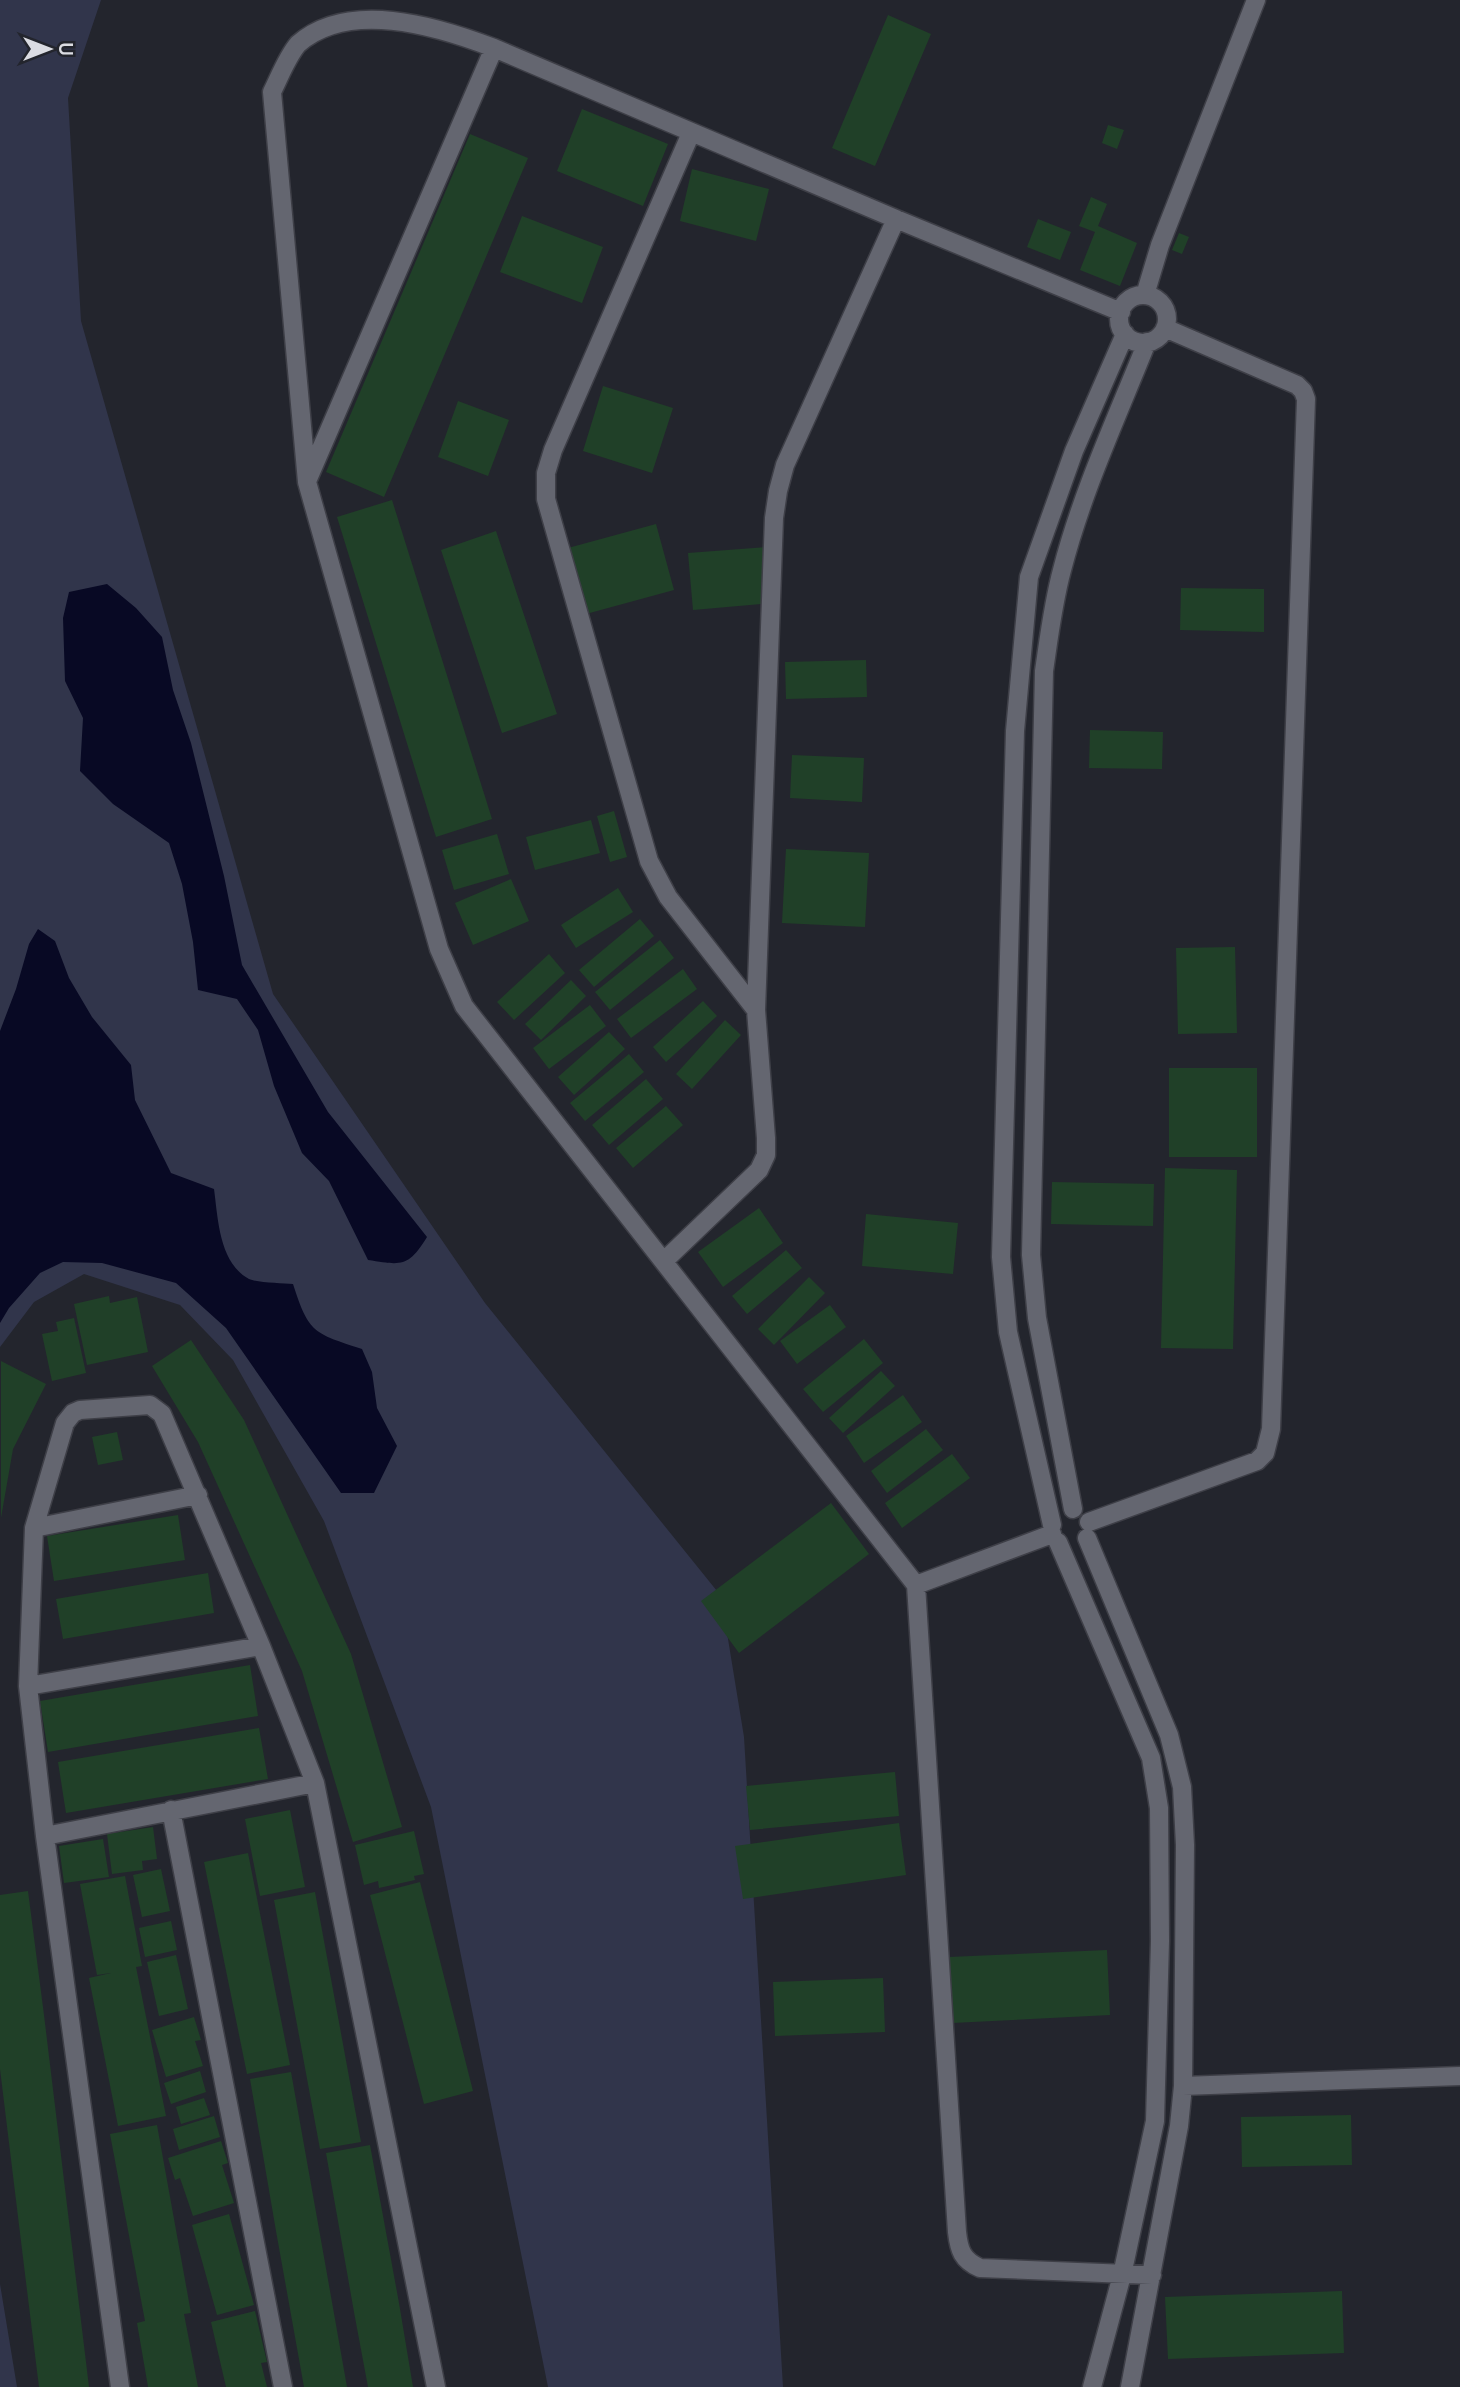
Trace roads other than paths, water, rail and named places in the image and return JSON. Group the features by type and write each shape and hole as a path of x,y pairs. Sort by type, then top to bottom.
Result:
{"street":[{"path":"1144,295 1160,245 1256,0"},
{"path":"1121,312 494,48 426,22 382,10 356,11 318,23 297,44 272,92 307,482 439,949 464,1006 916,1585 957,2232 961,2254 969,2263 980,2268 1152,2275"},
{"path":"307,482 494,48"},
{"path":"691,132 553,450 546,473 546,499 649,861 668,897 757,1010"},
{"path":"664,1261 759,1170 765,1155 757,1010 774,518 785,466 896,219"},
{"path":"1144,295 1161,303 1166,310 1165,328 1160,336 1147,342 1132,341 1120,326 1121,312 1128,301 1144,295"},
{"path":"1054,1534 1070,1547 1083,1543 1088,1530 1257,1461 1265,1453 1271,1429 1306,399 1297,385 1165,328"},
{"path":"1092,2387 1122,2274 1155,2121 1160,1941 1159,1808 1151,1758 1054,1534 1009,1332 1002,1256 1015,731 1029,577 1074,451 1125,334"},
{"path":"1073,1509 1037,1318 1031,1255 1044,671 1052,611 1062,568 1080,511 1147,342"},
{"path":"1010,941 1038,943"},
{"path":"120,2387 45,1836 28,1686 34,1528 65,1423 73,1413 80,1410 150,1405 162,1413 316,1783 436,2387"},
{"path":"34,1528 198,1495"},
{"path":"1054,1534 1056,1515 1061,1511 1073,1509 1083,1513 1169,1735 1182,1787 1185,1845 1183,2086 1179,2126 1130,2387"},
{"path":"916,1585 1054,1534"},
{"path":"28,1686 261,1646"},
{"path":"45,1836 316,1783"},
{"path":"171,1810 283,2387"},
{"path":"1183,2086 1460,2076"}]}
